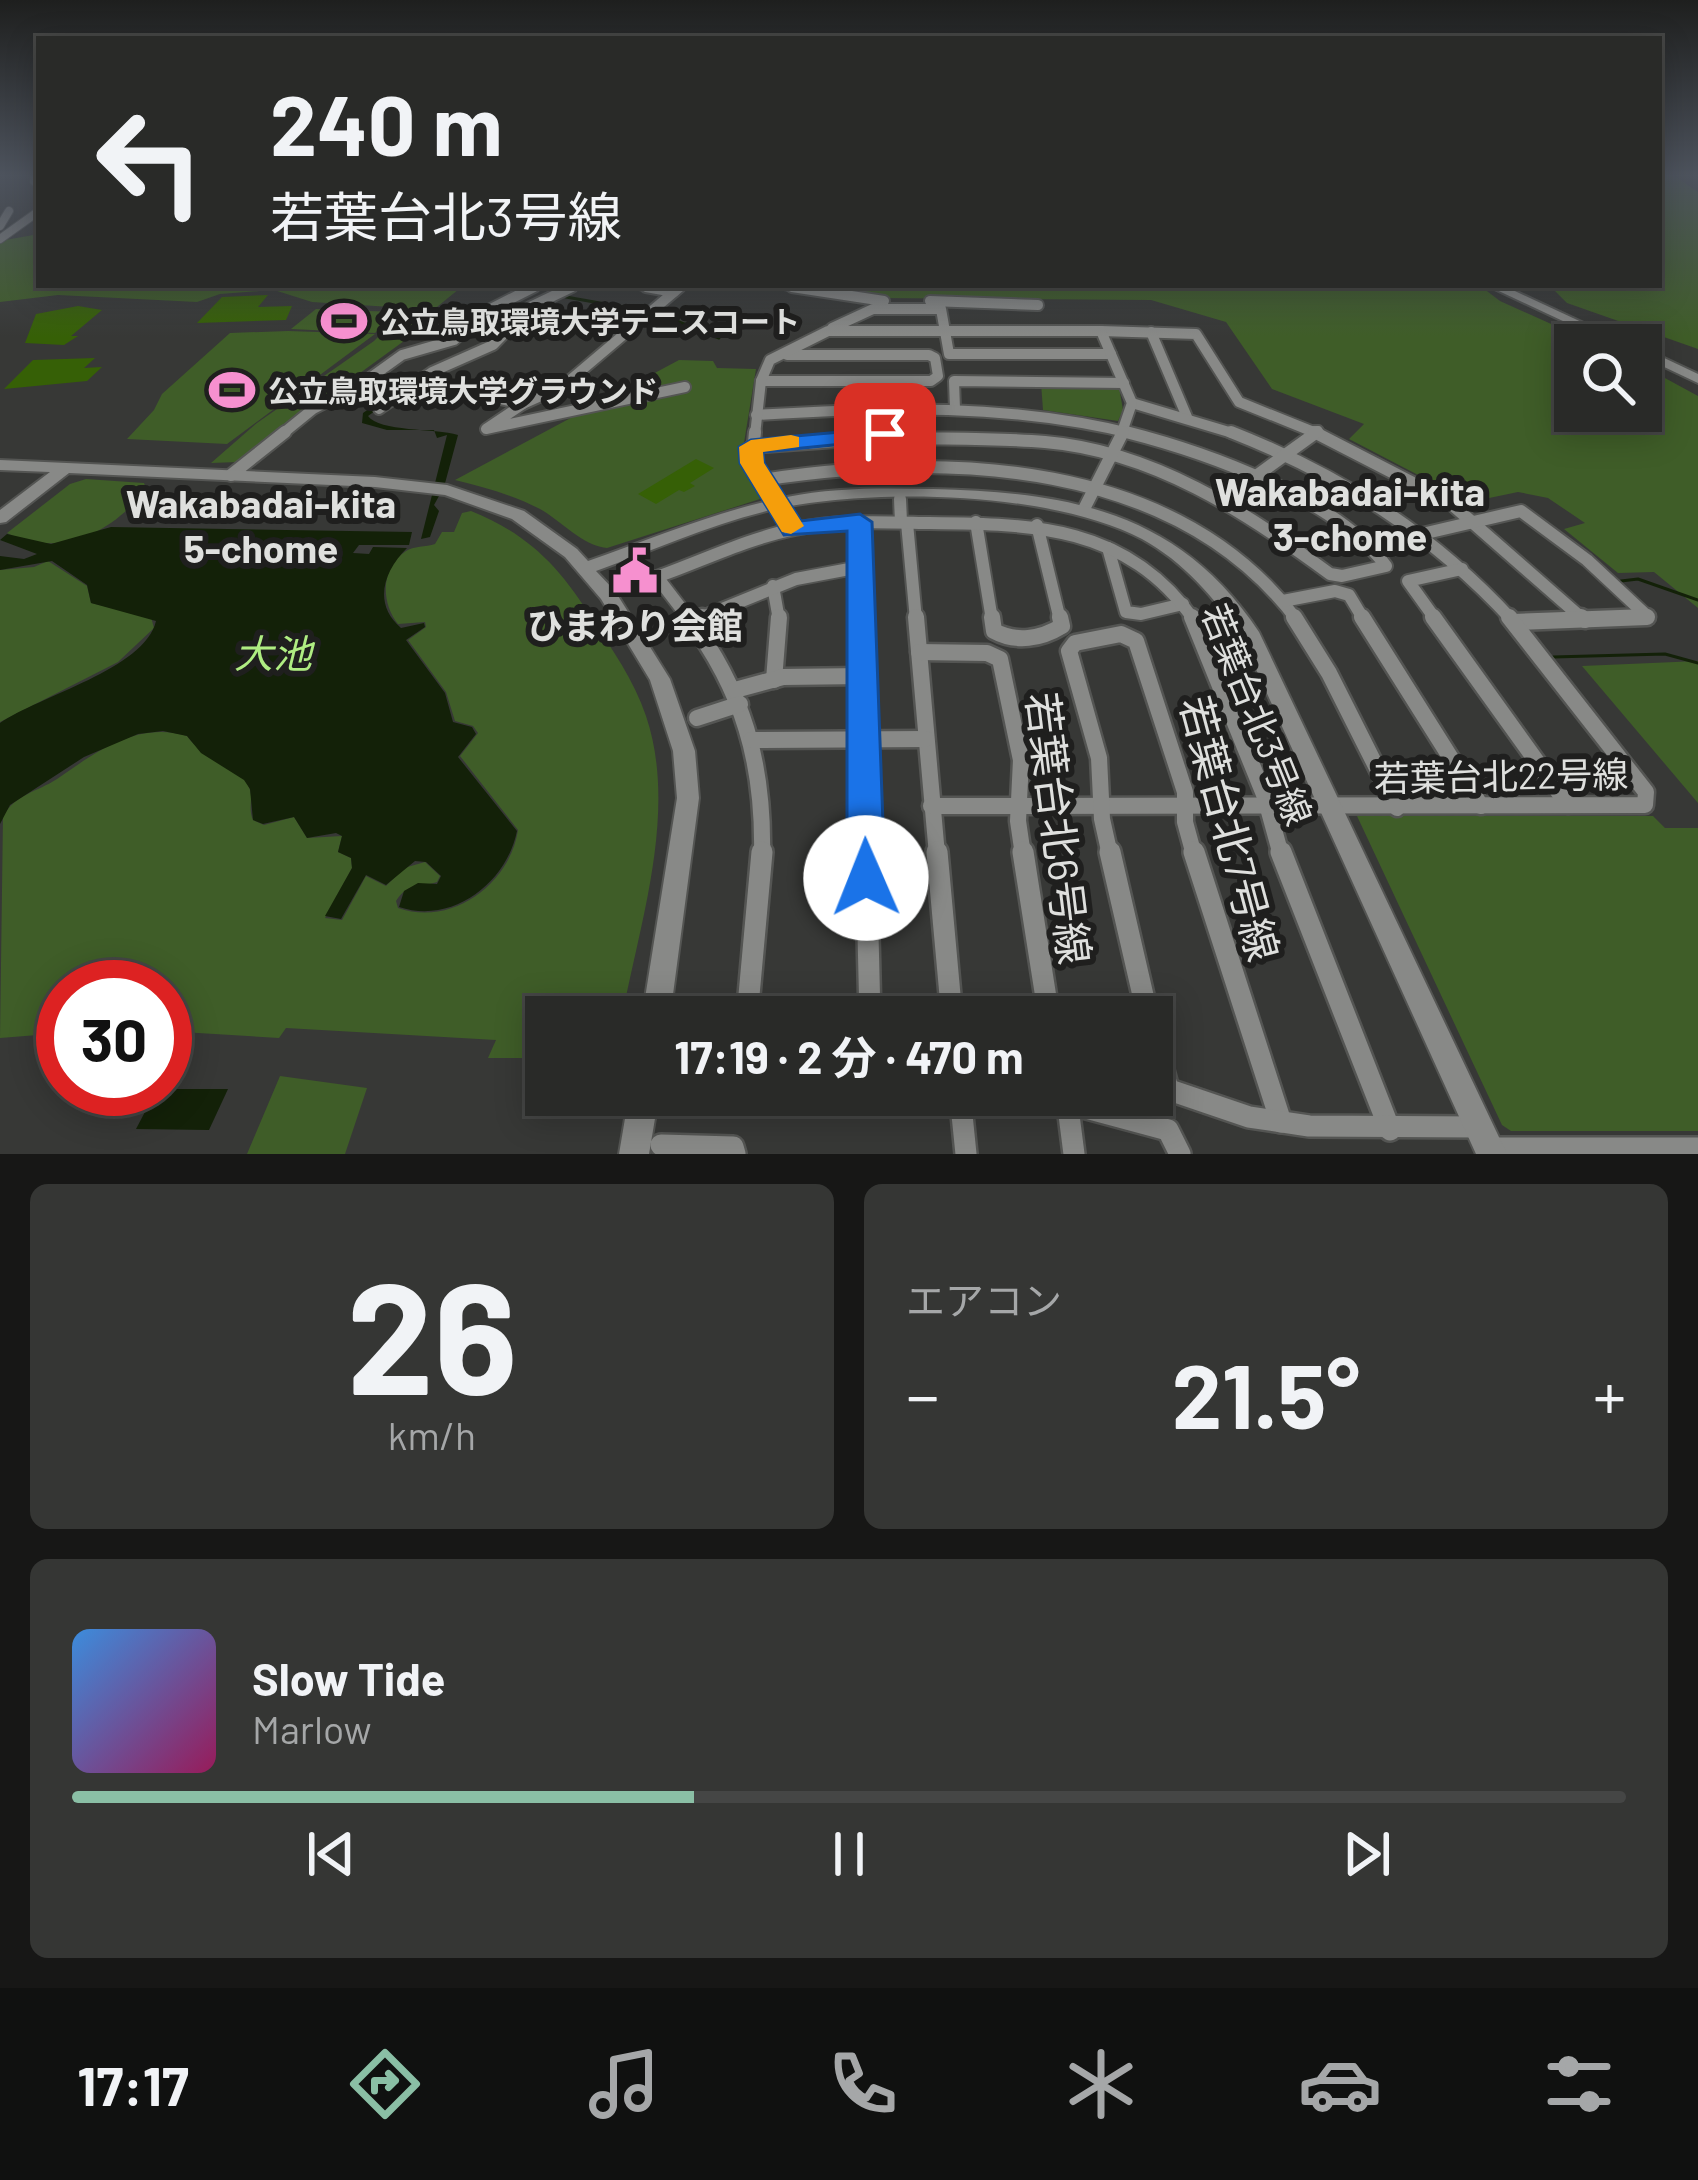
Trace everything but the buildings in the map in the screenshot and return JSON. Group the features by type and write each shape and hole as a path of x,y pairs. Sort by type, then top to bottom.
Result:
{"street":[{"path":"231,476 313,409 363,383 402,355 454,340 483,313 532,288"},
{"path":"379,410 420,382 479,354 517,316 571,288"},
{"path":"797,288 901,303 1038,305"},
{"path":"1499,288 1578,324"},
{"path":"679,289 562,386 486,429 685,387"},
{"path":"793,530 752,463 751,447 765,364 782,354 867,310 941,309 949,354 1111,354"},
{"path":"827,331 1196,334 1239,402 1318,431 1416,482 1473,521 1585,620"},
{"path":"1073,534 1125,428 1132,403 1101,332"},
{"path":"1150,332 1186,417"},
{"path":"760,381 932,381 938,376 935,358 929,355 782,354"},
{"path":"1662,362 1698,379"},
{"path":"405,379 523,404"},
{"path":"955,409 954,381 1124,383"},
{"name":"若葉台北22号線","path":"932,806 1643,807 1646,791 1514,622 1422,534 1288,455 1186,417 1132,403"},
{"path":"756,415 886,409 1031,411 1125,428 1256,476 1346,530 1385,561 1385,568 1330,574 1243,510 1188,483 1110,456 1049,442 909,437 900,441 899,493 919,652 950,996"},
{"path":"751,447 882,437 886,409"},
{"path":"1256,476 1318,431"},
{"path":"0,465 447,490 518,515 586,568 660,679 684,751 688,798 659,996"},
{"path":"0,518 65,468"},
{"path":"762,480 810,472 900,469 1031,472 1096,486 1177,517 1213,538 1283,601 1397,808"},
{"path":"586,568 778,504 829,495 988,494 1082,513 1162,542 1226,596 1249,632 1487,1143"},
{"path":"1422,534 1521,511 1588,560 1648,617 1514,622"},
{"path":"860,522 869,996"},
{"name":"若葉台北3号線","path":"626,588 793,530 860,522 1037,525 1108,548 1150,571 1199,628 1268,809 1288,878 1390,1130"},
{"path":"976,522 994,632 1009,639 1054,633 1062,626 1037,525"},
{"path":"1108,548 1126,612 1141,614 1183,604"},
{"path":"691,621 773,586 860,567"},
{"path":"1462,569 1408,580 1568,805"},
{"path":"657,577 738,697 752,740 761,832 749,996"},
{"path":"773,586 779,618 774,680"},
{"path":"1283,601 1335,591 1349,595 1481,806"},
{"name":"若葉台北7号線","path":"1143,996 1106,840 1104,807 1069,648 1120,634 1136,641 1165,723 1187,809 1185,822 1210,910 1281,1122"},
{"name":"若葉台北6号線","path":"919,652 987,653 1000,659 1016,730 1022,806 1018,821 1046,996"},
{"path":"697,718 774,680 862,676"},
{"path":"752,740 926,739"},
{"path":"1173,1091 1249,1117 1281,1122 1487,1143 1698,1148"},
{"path":"1073,1154 1069,1115 1079,1106 1168,1130 1180,1154"},
{"path":"645,1116 647,1150 733,1148 735,1154"},
{"path":"962,1116 966,1154"}],"green space":[{"path":"1662,229 1698,229 1698,349 1662,336 1662,324 1627,324 1567,303 1552,288 1662,288"},
{"path":"36,235 36,288 460,288 404,341 238,462 211,463 257,423 374,341 407,308 312,302 274,290 220,294 197,302 58,295 0,302 0,241"},
{"path":"809,288 1483,288 1554,325 1554,432 1662,432 1662,376 1698,396 1698,608 1654,572 1618,573 1564,529 1585,523 1548,498 1518,492 1470,502 1349,439 1364,424 1272,389 1226,322 1151,300 876,298"},
{"name":"公立鳥取環境大学テニスコート","path":"316,309 396,312 375,333 291,329"},
{"name":"公立鳥取環境大学グラウンド","path":"230,333 375,334 227,444 127,439 162,394"},
{"path":"679,360 756,369 743,449 760,499 607,548 580,538 530,504 455,480"},
{"path":"1041,383 1119,387 1123,410 1118,421 1043,410"},
{"path":"86,479 144,483 146,488 119,517 84,537 46,543 7,533 70,484"},
{"path":"471,511 509,530 555,568 615,653 646,716 655,752 657,828 626,996 525,996 525,1058 488,1058 496,1040 286,1028 279,1038 192,1033 192,960 36,960 36,1035 0,1038 3,816 21,798 134,736 169,732 187,736 246,781 253,820 264,825 294,817 307,838 342,836 338,852 351,858 352,868 325,918 342,920 366,876 386,886 404,868 425,862 440,876 437,882 405,891 396,901 398,908 418,912 458,906 491,883 513,850 518,830 460,756 478,733 473,726 455,721 446,692 408,640 426,627 425,622 398,624 386,596 388,576 397,558 409,549 435,544 442,532 454,532 462,513"},
{"path":"48,561 87,586 91,603 151,617 154,628 118,662 0,722 0,570"},
{"path":"1698,661 1698,803 1582,666"},
{"path":"1357,816 1653,816 1665,828 1698,828 1698,1131 1511,1131 1502,1125"},
{"path":"280,1076 367,1088 345,1154 247,1154"}],"water":[{"path":"566,288 523,309 497,337 432,370 368,416 383,425 421,430 387,430 362,423 363,413 425,370 487,342 520,307"},
{"path":"434,431 458,435 444,487 434,505 439,511 430,537 421,539 447,435 437,438"},
{"name":"大池","path":"111,527 412,532 409,545 359,545 353,553 369,554 373,547 407,548 387,578 387,609 401,628 424,623 406,640 445,693 453,722 472,727 476,734 458,757 517,831 490,882 475,895 439,910 399,907 404,891 418,883 437,884 441,876 426,862 415,861 386,885 366,875 341,919 325,916 352,868 351,858 338,852 342,836 307,838 294,817 263,824 253,820 250,789 244,780 201,753 187,736 163,731 138,734 84,757 10,805 0,824 0,723 112,667 148,638 156,621 91,603 87,585 52,561 0,570 0,556 24,559 37,554 0,540 7,534 51,544"},
{"path":"192,1089 228,1089 209,1130 136,1129 143,1116 192,1116"}],"waterway":[{"path":"566,297 645,311"},
{"path":"654,312 719,338"},
{"path":"1621,581 1638,579 1698,600"},
{"path":"1553,657 1665,654 1698,663"}],"slow traffic":[{"path":"791,442 751,447 752,463 791,526"}],"place":[{"name":"公立鳥取環境大学テニスコート","path":"344,321"},
{"name":"公立鳥取環境大学グラウンド","path":"232,390"},
{"name":"ひまわり会館","path":"635,571"}],"district":[{"name":"Wakabadai-kita 3-chome","path":"1350,512"},
{"name":"Wakabadai-kita 5-chome","path":"261,524"}],"route":[{"path":"866,878 860,522 793,530 752,463 751,447 885,434"}]}
